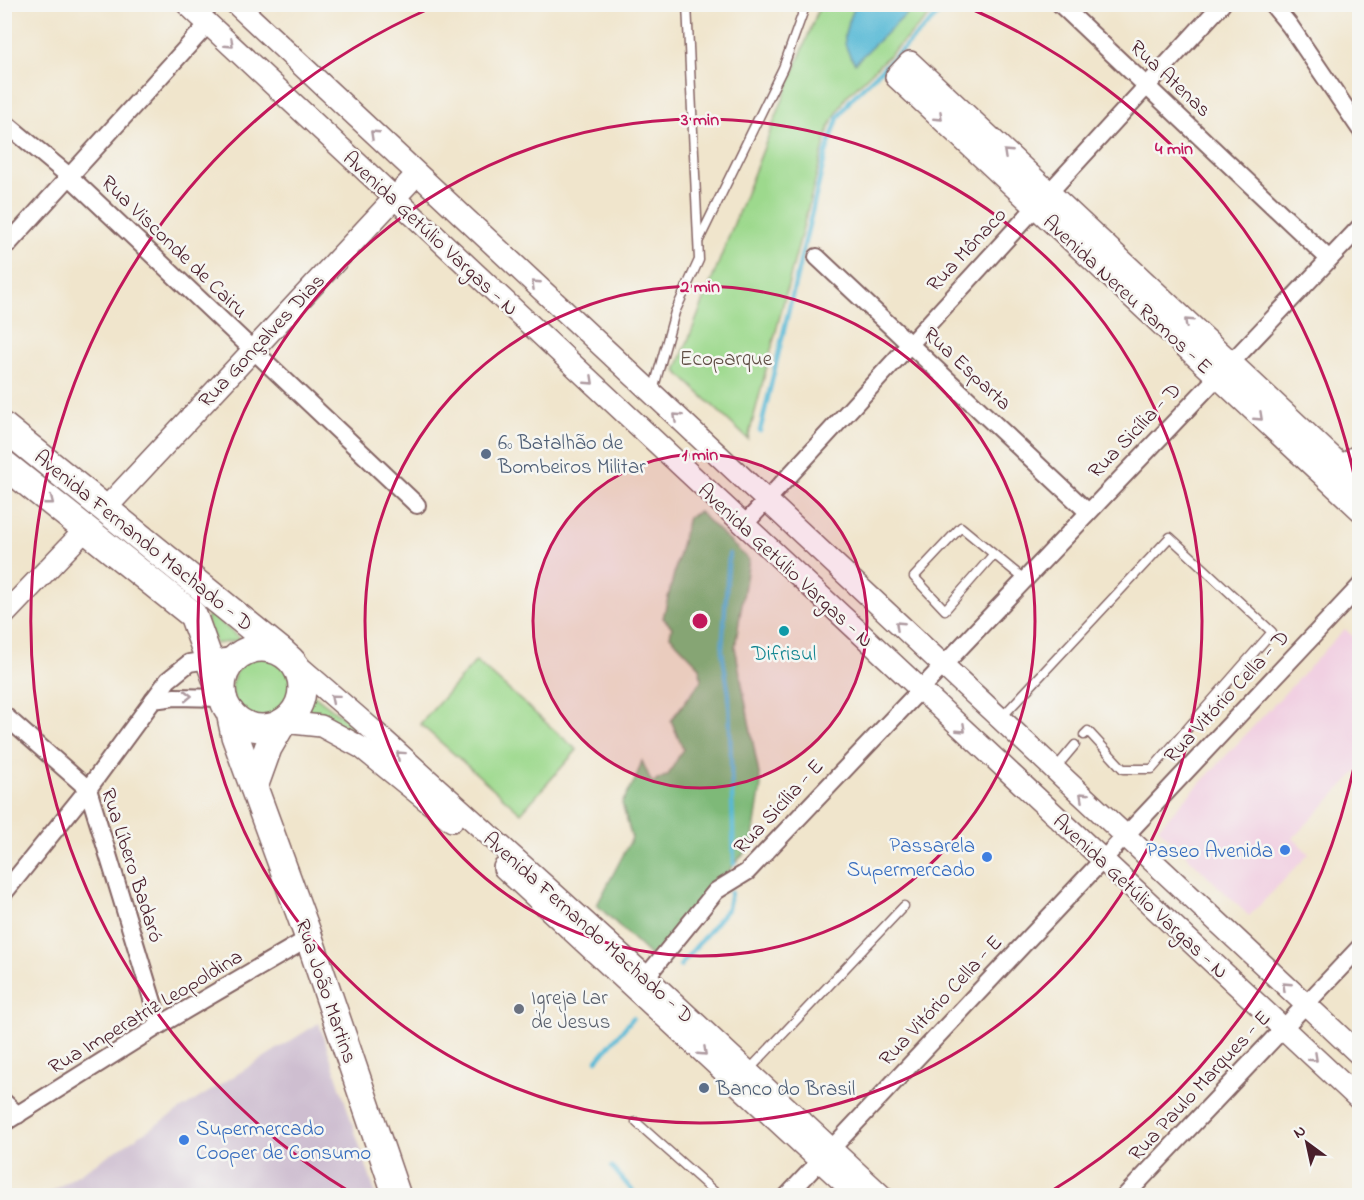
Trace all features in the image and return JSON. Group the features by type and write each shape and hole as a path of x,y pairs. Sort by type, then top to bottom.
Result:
{"main road":[{"name":"Avenida Fernando Machado - D","path":"4,427 288,658"},
{"name":"Avenida Fernando Machado - D","path":"4,464 193,615 226,705"},
{"path":"254,787 268,748 283,722 293,713 300,701 303,688 301,675 288,658 260,647 238,655 222,682 226,705 238,720 260,728 283,722"},
{"name":"Rua João Martins","path":"226,705 397,1196"}],"street":[{"name":"Avenida Getúlio Vargas - N","path":"187,4 1359,1100"},
{"name":"Avenida Getúlio Vargas - N","path":"236,4 1359,1055"},
{"name":"Rua Atenas","path":"1060,4 1329,259"},
{"name":"Rua Mônaco","path":"744,525 1222,4"},
{"path":"1272,4 1290,26 1359,129"},
{"path":"9,243 208,24"},
{"name":"Avenida Nereu Ramos - E","path":"903,70 1329,468 1359,510"},
{"name":"Rua Visconde de Cairu","path":"4,122 69,176 417,505"},
{"name":"Rua Gonçalves Dias","path":"106,508 417,174"},
{"name":"Rua Sicília - D","path":"942,665 1359,227"},
{"name":"Rua Esparta","path":"817,257 1088,512"},
{"path":"534,329 557,305"},
{"path":"569,362 592,338"},
{"name":"Avenida Nereu Ramos - E","path":"1329,468 1359,483"},
{"path":"712,495 735,471"},
{"path":"4,615 86,529"},
{"name":"Rua Vitório Cella - D","path":"1125,836 1359,586"},
{"path":"4,893 88,789 168,680 189,663 238,655"},
{"name":"Avenida Fernando Machado - D","path":"288,658 425,787 826,1154 882,1196"},
{"name":"Rua Sicília - E","path":"646,977 716,891 747,872 942,665"},
{"path":"153,700 175,697 226,705"},
{"name":"Rua Líbero Badaró","path":"4,715 88,789 159,1025"},
{"name":"Avenida Fernando Machado - D","path":"283,722 321,726 425,787"},
{"path":"1010,774 1032,749"},
{"name":"Rua Vitório Cella - E","path":"787,1196 1125,836"},
{"name":"Avenida Fernando Machado - D","path":"529,881 646,977 748,1072 826,1154 858,1196"},
{"name":"Rua Imperatriz Leopoldina","path":"11,1119 159,1025 309,938"},
{"name":"Rua Paulo Marques - E","path":"1125,1196 1359,947"},
{"path":"4,1101 11,1119"}],"lane":[{"path":"653,394 675,312 699,260 687,4"},
{"path":"699,240 783,68 806,4"},
{"path":"1329,468 1359,446"},
{"path":"993,555 945,610 914,577 961,527 1024,579"},
{"path":"1000,719 1170,537 1272,632 1152,769 1123,769 1088,731 1084,735"},
{"path":"1054,770 1075,745"},
{"path":"748,1072 904,906"},
{"path":"636,1122 719,1196"}],"shaded area":[{"path":"1345,629 1359,642 1359,769 1293,838 1309,854 1249,916 1158,828"},
{"path":"319,1023 376,1195 46,1195 148,1130"}],"green space":[{"name":"Ecoparque","path":"820,5 941,5 846,97 829,127 748,439 676,371"},
{"path":"699,512 749,560 735,647 761,785 752,844 653,958 597,905 632,838 622,803 635,780 642,761 652,783 668,775 683,749 671,720 701,681 700,667 670,636 672,627 663,618 688,517"},
{"path":"210,613 241,640 216,644 206,619"},
{"path":"264,656 282,662 290,670 296,688 290,706 282,714 264,720 246,714 238,706 232,688 238,670 246,662"},
{"path":"476,661 577,750 521,813 420,724"},
{"path":"309,691 363,733 360,737 320,715 302,714"}],"water":[{"path":"856,4 916,5 855,63 846,47 845,34"}],"waterway":[{"path":"760,431 826,153 838,118 851,99 949,4"},
{"path":"729,554 722,651 729,695 734,864"},
{"path":"680,966 728,908 731,892"},
{"path":"597,1060 633,1018"},
{"path":"612,1167 637,1196"}],"place":[{"name":"6º Batalhão de Bombeiros Militar","path":"486,454"},
{"name":"Difrisul","path":"784,631"},
{"name":"Paseo Avenida","path":"1285,850"},
{"name":"Passarela Supermercado","path":"987,857"},
{"name":"Igreja Lar de Jesus","path":"519,1009"},
{"name":"Banco do Brasil","path":"704,1088"},
{"name":"Supermercado Cooper de Consumo","path":"184,1140"}]}
